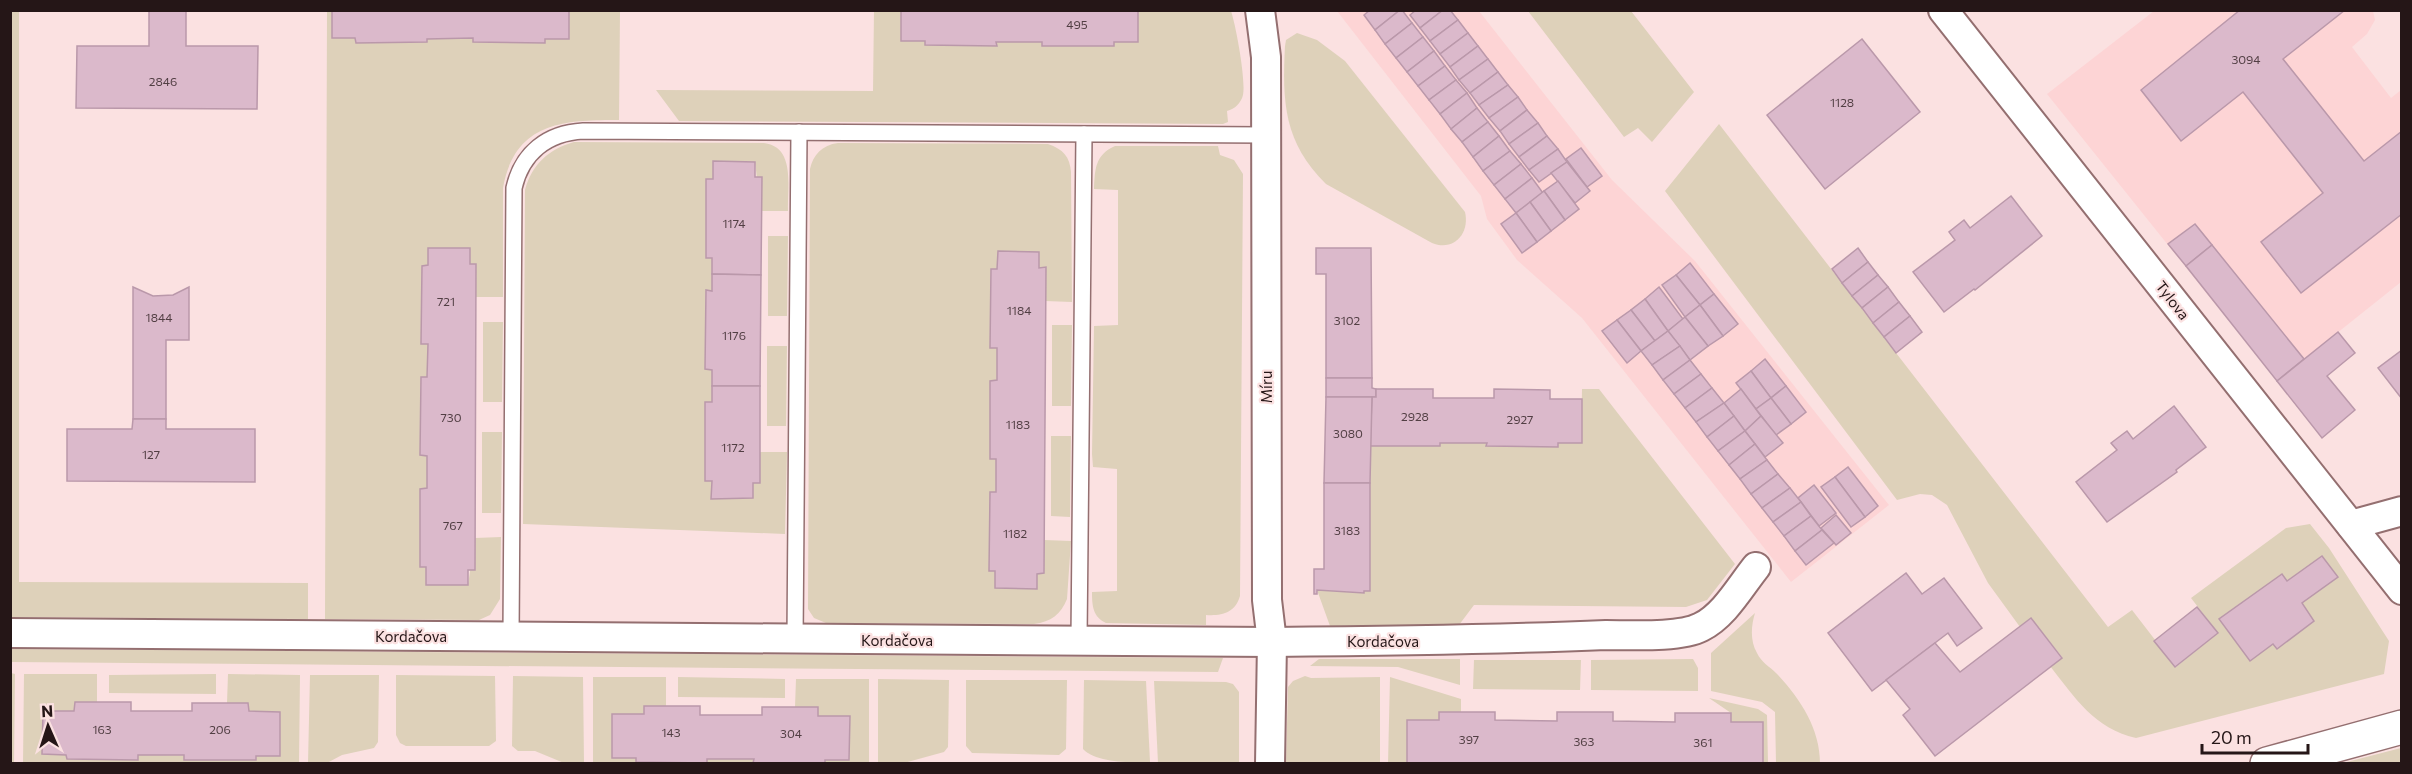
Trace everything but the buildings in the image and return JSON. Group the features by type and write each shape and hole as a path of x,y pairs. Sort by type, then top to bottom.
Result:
{"main road":[{"path":"2267,764 2402,727"}],"street":[{"name":"Míru","path":"1260,10 1266,57 1267,600 1272,642 1269,764"},
{"name":"Tylova","path":"1943,10 2402,590"},
{"path":"2351,525 2402,511"},
{"name":"Kordačova","path":"10,633 795,640 1458,641 1690,631 1713,620 1756,567"}],"lane":[{"path":"511,636 514,188 527,158 543,142 576,131 1265,135"},
{"path":"795,640 799,132"},
{"path":"1079,639 1084,134"}],"shaded area":[{"path":"19,10 19,582 308,583 308,619 11,617 10,11"},
{"path":"874,10 901,11 901,41 925,41 925,45 996,46 996,42 1042,42 1043,46 1114,46 1114,42 1138,42 1138,11 1231,11 1242,66 1243,95 1241,101 1233,109 1227,111 1228,122 1223,124 679,121 656,90 873,91"},
{"path":"327,11 332,11 332,38 355,38 356,43 427,42 427,39 473,38 473,42 545,43 545,39 569,39 569,11 620,11 619,120 579,121 545,129 530,137 518,150 509,166 503,188 503,297 476,297 476,264 470,264 470,248 429,248 428,265 422,266 421,344 428,344 427,377 421,377 420,455 427,456 427,488 420,489 420,567 426,567 426,585 468,585 475,538 501,537 500,599 490,615 479,620 325,619"},
{"path":"1337,11 1479,11 1612,180 1695,261 1889,505 1791,582 1582,318 1517,260 1487,219 1481,196"},
{"path":"1528,11 1631,11 1694,92 1652,142 1638,128 1624,137"},
{"path":"2154,11 2373,11 2375,20 2367,34 2352,47 2391,98 2401,90 2401,282 2277,381 2047,94"},
{"path":"1297,33 1317,40 1345,61 1465,212 1465,227 1459,239 1447,245 1432,243 1326,184 1312,169 1294,137 1289,121 1284,85 1286,40"},
{"path":"1719,124 2108,627 2132,610 2176,667 2218,633 2191,598 2286,528 2310,524 2329,548 2389,641 2384,674 2136,738 2097,720 2078,701 2050,666 2062,657 2031,618 2020,627 1988,583 1947,505 1932,495 1920,494 1897,500 1665,191"},
{"path":"574,142 764,143 774,146 781,152 788,170 788,211 761,211 755,162 713,161 713,179 706,179 706,258 712,258 712,291 706,291 705,369 712,370 712,402 705,402 705,481 712,481 712,499 753,498 753,483 760,483 760,452 787,452 785,534 523,524 525,190 537,165 549,153"},
{"path":"838,143 1048,144 1062,151 1069,162 1072,302 1045,301 1045,267 1039,268 1039,252 998,252 991,348 997,348 997,380 990,381 990,458 996,459 996,492 990,492 989,570 995,571 995,588 1037,589 1037,574 1044,573 1044,540 1071,541 1067,599 1062,609 1050,619 1034,624 826,623 814,618 808,609 810,169 813,159 819,152 827,146"},
{"path":"1115,146 1218,146 1220,155 1234,160 1243,174 1240,596 1231,610 1217,615 1206,615 1206,625 1106,623 1098,618 1093,606 1092,592 1117,591 1117,469 1093,467 1092,454 1094,326 1118,325 1118,190 1094,189 1094,182 1097,163 1103,154"},
{"path":"768,236 788,236 787,316 768,316"},
{"path":"483,322 503,322 502,402 483,402"},
{"path":"1052,325 1072,325 1071,406 1052,406"},
{"path":"767,346 787,346 786,426 767,426"},
{"path":"1582,389 1599,389 1735,564 1707,600 1686,607 1474,605 1459,625 1330,626 1317,590 1363,593 1370,591 1370,446 1487,443 1487,446 1557,447 1558,443 1581,443"},
{"path":"482,432 502,432 501,513 482,513"},
{"path":"1051,436 1071,436 1070,517 1051,516"},
{"path":"1755,613 1753,644 1761,659 1793,693 1807,715 1816,738 1820,763 1776,763 1775,712 1762,702 1711,691 1711,653"},
{"path":"11,649 1223,658 1218,672 11,662"},
{"path":"1319,659 1460,659 1460,685 1398,667 1310,666"},
{"path":"1693,659 1698,668 1698,691 1591,690 1591,660"},
{"path":"1474,660 1581,660 1580,690 1473,689"},
{"path":"11,673 15,674 14,764 10,763"},
{"path":"24,674 97,674 97,702 74,711 43,711 43,754 66,755 67,759 138,760 138,755 280,756 280,712 249,711 248,703 227,703 228,674 300,675 299,763 23,764"},
{"path":"216,674 216,694 109,693 109,675"},
{"path":"310,675 379,675 378,742 374,748 342,755 327,763 308,763"},
{"path":"396,675 495,676 496,741 489,746 406,746 400,743 396,735"},
{"path":"513,676 583,677 584,763 564,763 535,751 518,751 512,746"},
{"path":"1305,676 1311,678 1380,677 1380,763 1286,763 1288,687 1293,681"},
{"path":"593,677 666,677 666,706 644,706 644,714 612,758 636,758 636,762 707,763 707,759 754,759 754,763 759,763 593,764"},
{"path":"678,677 785,679 785,698 678,697"},
{"path":"1390,677 1461,699 1461,712 1440,712 1439,720 1407,720 1407,763 1388,764"},
{"path":"796,679 869,679 869,763 825,763 825,760 849,760 850,716 818,716 818,707 795,707"},
{"path":"878,679 949,680 948,747 944,752 904,763 878,763"},
{"path":"966,680 1067,680 1066,749 1059,755 972,753 966,746"},
{"path":"1084,680 1146,681 1150,762 1105,760 1083,749"},
{"path":"1154,681 1233,684 1239,692 1239,763 1158,763"},
{"path":"1709,698 1758,709 1767,715 1768,763 1763,763 1763,722 1731,722 1731,713"},
{"path":"2401,748 2401,763 2343,763"}]}
